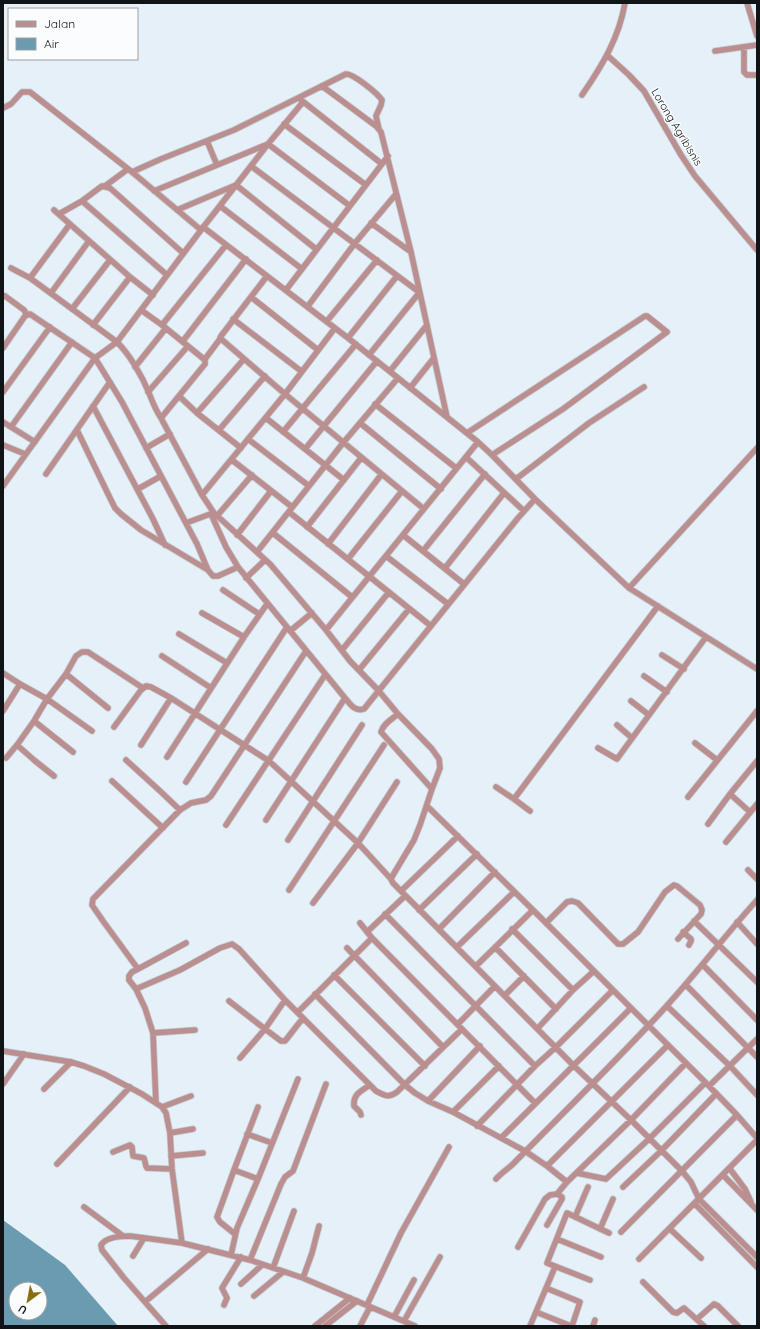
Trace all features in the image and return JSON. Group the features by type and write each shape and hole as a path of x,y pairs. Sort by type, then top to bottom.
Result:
{"street":[{"path":"582,95 599,71 607,56 618,31 625,3"},
{"path":"747,3 757,36"},
{"path":"715,51 757,45"},
{"path":"744,47 744,72 747,75 757,75"},
{"name":"Lorong Agribisnis","path":"607,56 629,75 644,91 681,155 695,176 757,250"},
{"path":"59,214 82,201 102,186 105,186 130,171 234,130 347,73 350,74 382,100 382,105 376,116 388,156 411,252 433,359 447,417"},
{"path":"322,86 380,129"},
{"path":"3,108 11,104 22,92 30,92 177,210 226,244 308,306 478,442 535,499 629,588 757,669"},
{"path":"298,97 382,164"},
{"path":"4,483 95,358 117,342 153,295 183,252 303,102"},
{"path":"284,124 366,185"},
{"path":"207,141 217,165"},
{"path":"154,191 268,144"},
{"path":"268,144 350,206"},
{"path":"286,290 388,156"},
{"path":"251,166 334,227 419,293"},
{"path":"177,210 236,185"},
{"path":"236,185 316,249"},
{"path":"105,186 110,188 183,252"},
{"path":"308,306 355,243 396,194"},
{"path":"82,201 167,275"},
{"path":"220,206 302,269"},
{"path":"54,210 110,260 153,295"},
{"path":"371,223 411,252"},
{"path":"30,278 70,224"},
{"path":"51,293 89,241"},
{"path":"135,367 226,244"},
{"path":"183,341 246,259"},
{"path":"72,309 110,260"},
{"path":"327,322 377,260"},
{"path":"11,268 30,278 51,293 117,342 128,354 148,392 154,407 214,514 226,547 238,567 325,675 354,708 362,710 535,499"},
{"path":"161,418 205,364 205,359 221,336 267,276"},
{"path":"348,338 397,276"},
{"path":"93,325 130,277"},
{"path":"369,354 419,293"},
{"path":"5,296 24,310 27,315"},
{"path":"251,297 318,350"},
{"path":"141,310 164,326 205,359"},
{"path":"3,348 27,315 32,314 95,358 110,382 161,476 186,523 208,570 212,575 216,576 238,567"},
{"path":"467,433 645,316 667,332 563,409 492,455"},
{"path":"233,319 301,371"},
{"path":"390,371 427,325"},
{"path":"3,392 50,327"},
{"path":"202,495 266,418 335,328"},
{"path":"220,339 424,509"},
{"path":"11,427 72,342"},
{"path":"283,432 356,344"},
{"path":"148,392 188,346"},
{"path":"197,413 244,359"},
{"path":"410,388 433,359"},
{"path":"305,449 377,361"},
{"path":"218,430 265,376"},
{"path":"257,552 343,443 398,378"},
{"path":"46,474 110,382"},
{"path":"516,479 589,424 644,387"},
{"path":"179,396 197,413 241,448"},
{"path":"376,404 456,468"},
{"path":"93,406 154,519 165,545"},
{"path":"266,418 344,480"},
{"path":"3,422 35,442"},
{"path":"360,423 441,489"},
{"path":"77,430 115,508 132,524 208,570"},
{"path":"146,448 170,434"},
{"path":"248,439 309,486"},
{"path":"326,630 478,442"},
{"path":"3,445 25,454"},
{"path":"629,588 757,448"},
{"path":"466,457 524,511"},
{"path":"307,527 361,458"},
{"path":"232,460 271,491 291,509 307,527 431,626"},
{"path":"328,544 381,474"},
{"path":"423,551 485,474"},
{"path":"186,523 214,514 252,475"},
{"path":"138,489 161,476"},
{"path":"237,535 271,491"},
{"path":"348,559 402,491"},
{"path":"445,568 504,493"},
{"path":"214,514 257,552 290,586 350,661 432,749 439,759 440,768 414,840 391,879"},
{"path":"273,533 352,597"},
{"path":"404,535 464,584"},
{"path":"386,556 448,604"},
{"path":"246,578 265,560"},
{"path":"223,590 259,614"},
{"path":"342,650 389,592"},
{"path":"167,757 259,614 267,604"},
{"path":"514,799 658,606"},
{"path":"359,670 409,609"},
{"path":"202,613 244,637"},
{"path":"186,782 219,729 289,629 312,613"},
{"path":"178,634 227,663"},
{"path":"598,748 617,760 706,637"},
{"path":"138,969 103,921 92,904 92,900 180,810 191,803 206,800 212,796 306,650"},
{"path":"6,758 34,721 47,699 66,674 76,656 82,652 88,652 143,688"},
{"path":"662,655 684,669"},
{"path":"162,656 212,688"},
{"path":"3,673 47,699 92,731"},
{"path":"66,674 108,708"},
{"path":"226,825 325,675"},
{"path":"644,676 667,692"},
{"path":"3,711 20,684"},
{"path":"114,727 143,688 146,686 151,687 171,698 269,761 360,845 386,873 393,884 458,947 574,1066 612,1101 682,1171 691,1182 697,1201 757,1267"},
{"path":"141,745 171,698"},
{"path":"266,820 345,698"},
{"path":"631,702 649,715"},
{"path":"688,797 757,711"},
{"path":"398,714 384,725 381,732 432,789"},
{"path":"34,721 73,752"},
{"path":"288,840 362,725"},
{"path":"617,726 632,738"},
{"path":"695,743 718,760"},
{"path":"17,745 54,776"},
{"path":"289,890 384,745"},
{"path":"126,760 180,810"},
{"path":"708,824 757,761"},
{"path":"112,781 163,828"},
{"path":"313,903 360,845 397,782"},
{"path":"496,787 530,811"},
{"path":"730,794 750,812"},
{"path":"726,842 757,804"},
{"path":"427,806 686,1063 737,1115 757,1139 730,1169 639,1259"},
{"path":"367,932 458,836"},
{"path":"419,910 476,854"},
{"path":"748,870 757,879"},
{"path":"439,929 495,872"},
{"path":"546,923 567,902 573,901 578,903 618,944 623,944 638,932 665,892 674,885 701,907 702,910 701,914 678,939"},
{"path":"458,947 514,892"},
{"path":"496,1178 593,1084 649,1026 703,965 737,922 757,900"},
{"path":"476,966 533,910"},
{"path":"385,914 535,1066"},
{"path":"694,921 757,982"},
{"path":"737,922 757,944"},
{"path":"360,923 372,938 535,1103"},
{"path":"512,929 573,990"},
{"path":"683,932 692,941 688,945"},
{"path":"298,1012 372,938"},
{"path":"156,1103 153,1033 149,1018 136,989 130,982 129,976 132,972 186,943"},
{"path":"136,989 180,970 220,948 232,944 239,949 285,1000 376,1091 388,1097 397,1092 425,1066 443,1047 476,1005 495,986"},
{"path":"495,947 556,1009"},
{"path":"347,948 443,1047"},
{"path":"703,965 757,1020"},
{"path":"538,1028 573,990 594,971"},
{"path":"334,975 425,1066"},
{"path":"505,995 524,976"},
{"path":"686,984 757,1057"},
{"path":"477,1126 535,1066 556,1048 613,990"},
{"path":"315,994 405,1085 415,1093 525,1151 567,1182"},
{"path":"240,1058 265,1029 285,1000"},
{"path":"229,1001 281,1041 285,1041 303,1018"},
{"path":"667,1006 730,1066 757,1095"},
{"path":"501,1138 631,1008"},
{"path":"153,1033 195,1030"},
{"path":"577,1173 606,1179 707,1085 730,1066 757,1039"},
{"path":"547,1166 668,1045"},
{"path":"428,1101 480,1046"},
{"path":"4,1052 71,1062 104,1074 130,1087 162,1107 166,1113 170,1133 172,1169 182,1243"},
{"path":"3,1084 24,1054"},
{"path":"44,1089 71,1062"},
{"path":"557,1194 567,1182 631,1120 686,1063"},
{"path":"453,1112 499,1066"},
{"path":"231,1255 234,1234 298,1080"},
{"path":"250,1260 281,1184 285,1177 293,1171 326,1084"},
{"path":"361,1115 354,1106 354,1099 360,1091 370,1085"},
{"path":"57,1164 130,1087"},
{"path":"623,1187 661,1151 716,1094"},
{"path":"162,1107 191,1096"},
{"path":"234,1234 220,1222 217,1217 258,1106"},
{"path":"621,1232 737,1115"},
{"path":"170,1133 193,1129"},
{"path":"247,1134 272,1144"},
{"path":"113,1152 130,1145 132,1147 133,1156 144,1158 147,1168 172,1169"},
{"path":"360,1326 401,1233 449,1147"},
{"path":"171,1156 203,1153"},
{"path":"730,1169 755,1208"},
{"path":"234,1170 258,1179"},
{"path":"723,1175 755,1208"},
{"path":"575,1217 588,1186"},
{"path":"518,1247 545,1199 552,1194 557,1194 562,1197 562,1199 547,1225"},
{"path":"600,1229 613,1199"},
{"path":"697,1201 755,1256 749,1259"},
{"path":"84,1207 124,1236"},
{"path":"273,1268 294,1211"},
{"path":"590,1280 547,1263 567,1213 609,1233"},
{"path":"303,1278 312,1253 319,1226"},
{"path":"670,1229 701,1258"},
{"path":"166,1326 124,1278 101,1247 102,1243 106,1240 124,1236 182,1243 250,1260 303,1278 414,1326"},
{"path":"133,1256 144,1238"},
{"path":"557,1239 600,1257"},
{"path":"145,1302 208,1249"},
{"path":"404,1321 440,1257"},
{"path":"224,1305 227,1298 222,1288 240,1258"},
{"path":"242,1284 262,1265"},
{"path":"530,1326 555,1267"},
{"path":"254,1296 283,1272"},
{"path":"394,1317 414,1280"},
{"path":"643,1282 673,1312 677,1313 684,1308 704,1326"},
{"path":"536,1312 572,1326 580,1302 546,1288"},
{"path":"315,1326 350,1298"},
{"path":"325,1326 357,1301"},
{"path":"697,1319 715,1304 738,1326"}],"water":[{"path":"3,1220 65,1265 118,1326 3,1326"}]}
